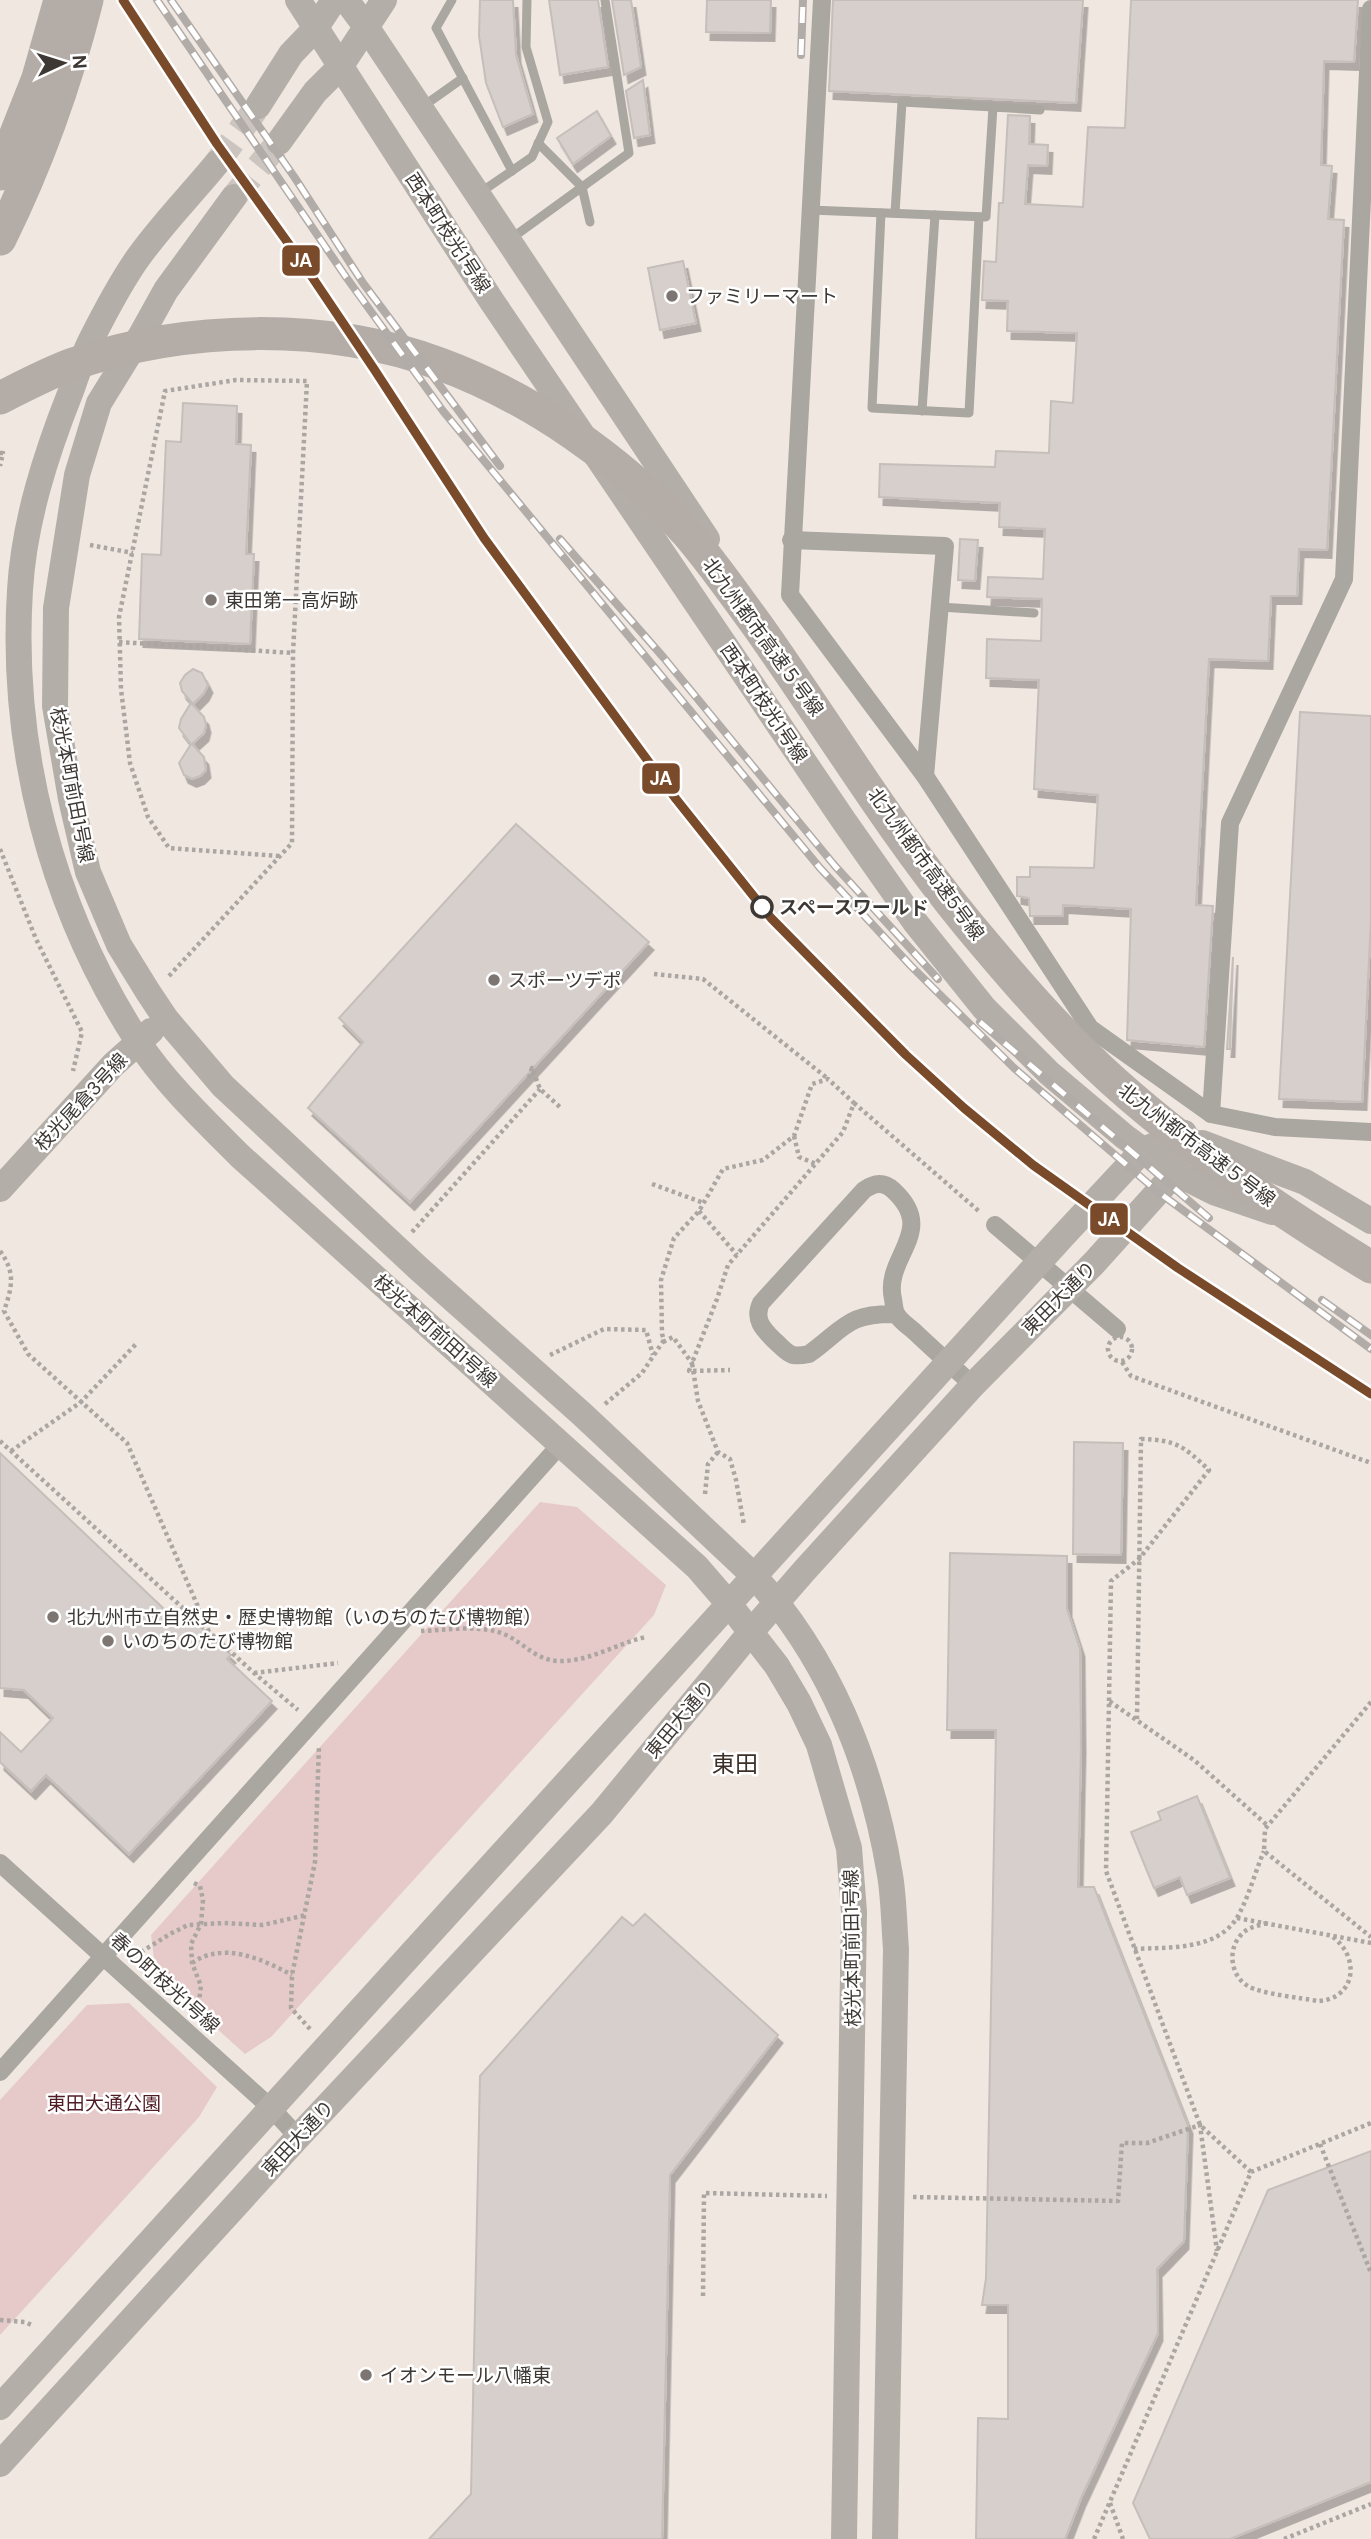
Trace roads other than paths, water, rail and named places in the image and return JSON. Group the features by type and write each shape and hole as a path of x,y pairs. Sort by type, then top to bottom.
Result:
{"highway":[{"path":"0,174 38,78 60,0"},
{"path":"0,239 24,190 50,126 72,59 87,0"},
{"name":"北九州都市高速５号線","path":"0,398 72,364 121,351 215,335 321,337 385,348 437,362 482,381 553,422 612,464 653,498 688,535 724,580 793,676"},
{"name":"北九州都市高速5号線","path":"0,422 53,394 102,375 157,361 209,352 267,351 325,354 379,364 428,380 475,401 563,451 604,479 654,519 696,560 793,676 924,867 965,921 1051,1020 1110,1078 1172,1130 1256,1192 1371,1267"}],"street":[{"name":"西本町枝光1号線","path":"298,0 499,311 844,821 915,922 984,1008 1049,1073 1143,1150 1175,1172 1216,1193 1350,1240 1371,1258"},
{"path":"258,106 291,54 315,29 334,0"},
{"path":"346,0 478,194 898,829 992,950 1038,1004 1101,1068 1143,1104 1184,1133 1214,1149 1305,1182 1371,1222"},
{"path":"279,142 315,92 340,67 384,0"},
{"path":"822,0 790,595 925,776 1090,1028 1210,1114 1275,1127 1371,1132"},
{"path":"1210,1114 1230,823 1344,579 1371,9"},
{"name":"枝光本町前田1号線","path":"216,163 135,262 91,340 51,440 33,508 20,589 20,703 34,797 59,882 87,950 138,1041 196,1113 240,1156 697,1567 774,1663 800,1703 819,1745 849,1848 854,1912 844,2539"},
{"name":"枝光本町前田1号線","path":"234,197 166,290 99,403 77,475 56,608 55,706 71,799 88,872 119,945 166,1019 223,1086 418,1268 583,1415 753,1575 778,1602 833,1691 854,1737 871,1791 890,1876 896,1949 886,2539"},
{"path":"791,540 945,546 925,776"},
{"name":"枝光尾倉3号線","path":"0,1189 138,1041 166,1019"},
{"name":"東田大通り","path":"0,2407 753,1575 1143,1150 1184,1133"},
{"name":"東田大通り","path":"0,2464 298,2137 602,1813 750,1633 973,1385 1094,1263 1175,1172 1184,1133"},
{"path":"896,1314 864,1315 850,1321 809,1354 801,1356 788,1353 765,1331 760,1324 758,1310 761,1303 864,1190 876,1183 889,1187 908,1206 911,1216 910,1238 893,1275 891,1293 896,1314 973,1385"},
{"path":"995,1224 1117,1329"},
{"path":"0,2072 561,1444"},
{"name":"春の町枝光1号線","path":"0,1863 271,2108 298,2137"}],"lane":[{"path":"452,0 436,28 512,170"},
{"path":"478,194 532,157 548,122 526,47 527,0"},
{"path":"508,240 629,153 605,0"},
{"path":"420,108 463,78"},
{"path":"895,213 902,102 1040,110"},
{"path":"810,209 986,217 993,107"},
{"path":"538,143 582,187 590,222"},
{"path":"881,213 872,408 969,413 979,217"},
{"path":"922,411 935,215"},
{"path":"940,607 1034,613"}],"tunnel":[{"path":"217,163 258,106"},
{"path":"234,197 279,142"}],"railway":[{"path":"157,0 346,277 443,411 820,868 911,966 1014,1068 1157,1191 1371,1349"},
{"path":"171,0 295,178 363,283 500,466"},
{"path":"801,55 803,0"},
{"path":"560,539 664,658 835,866 938,979"},
{"path":"980,1022 1209,1218"},
{"path":"1322,1300 1371,1335"}],"place":[{"name":"ファミリーマート","path":"672,296"},
{"name":"東田第一高炉跡","path":"211,600"},
{"name":"スペースワールド","path":"762,907"},
{"name":"スポーツデポ","path":"494,980"},
{"name":"北九州市立自然史・歴史博物館（いのちのたび博物館）","path":"53,1617"},
{"name":"いのちのたび博物館","path":"108,1641"},
{"name":"イオンモール八幡東","path":"366,2375"}],"district":[{"name":"東田","path":"735,1764"}],"park label":[{"name":"東田大通公園","path":"104,2103"}]}
